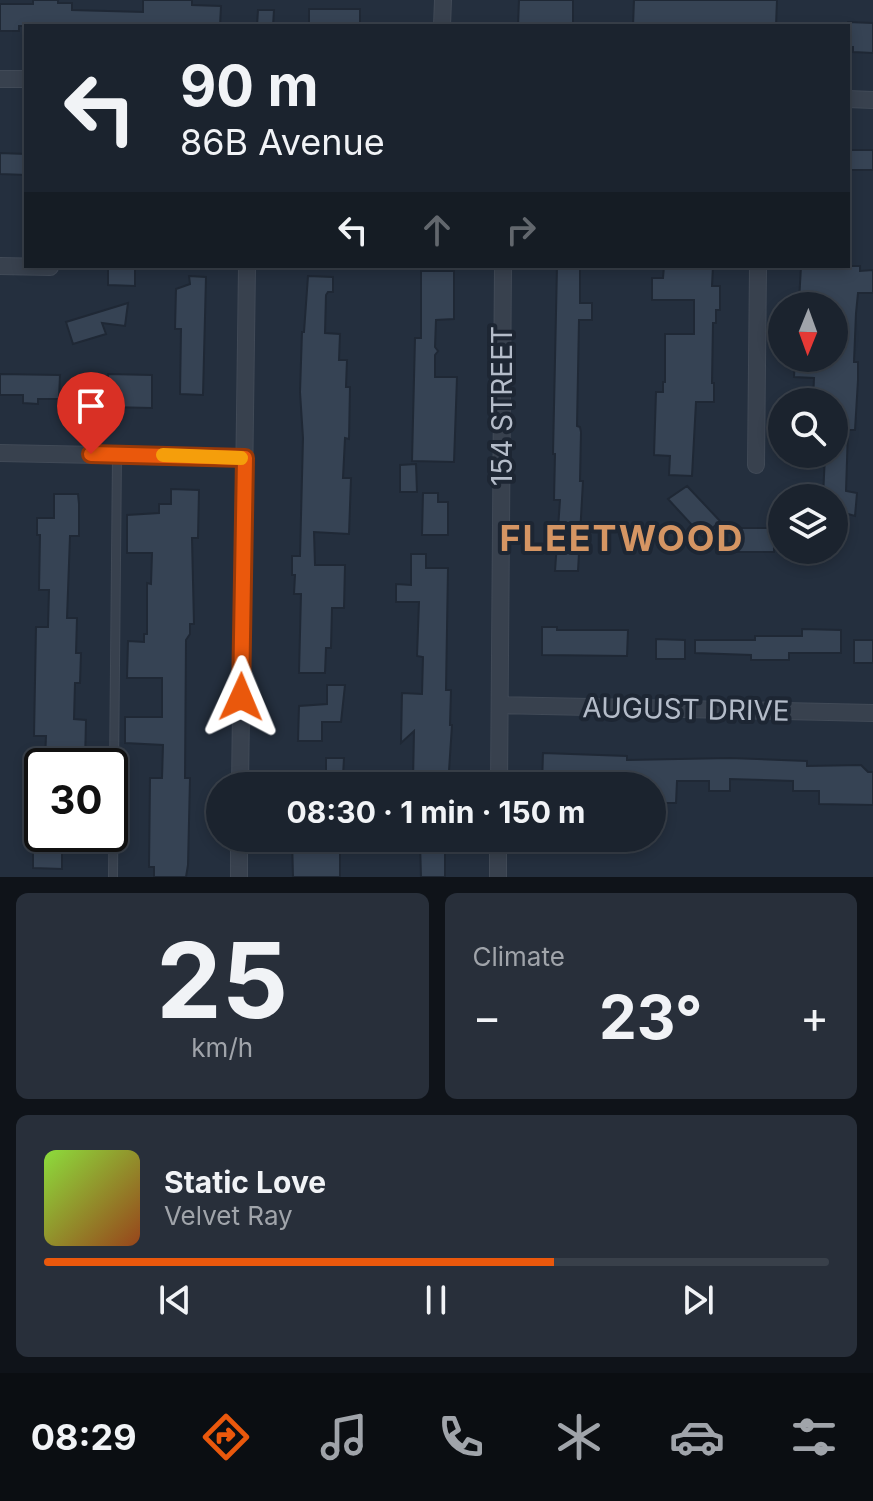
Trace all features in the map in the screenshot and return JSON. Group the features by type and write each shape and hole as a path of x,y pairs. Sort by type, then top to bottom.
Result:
{"street":[{"path":"442,24 443,0"},
{"path":"0,79 24,79"},
{"path":"850,99 873,100"},
{"path":"0,266 24,266"},
{"path":"240,772 247,268"},
{"name":"154 STREET","path":"499,772 503,268"},
{"path":"756,465 758,268"},
{"path":"0,453 245,458"},
{"name":"AUGUST DRIVE","path":"500,705 873,713"},
{"path":"239,852 239,877"},
{"path":"498,852 498,877"}],"lane":[{"path":"113,877 117,455"}],"building":[{"path":"33,0 58,0 58,3 72,3 72,10 143,12 143,0 192,0 192,5 221,6 220,24 24,24 19,26 19,31 0,31 0,4 33,4"},
{"path":"519,0 573,0 573,24 518,24"},
{"path":"634,0 777,0 776,24 633,24"},
{"path":"309,9 360,9 360,24 309,24"},
{"path":"258,10 274,10 273,24 257,24"},
{"path":"873,23 873,53 853,52 848,24"},
{"path":"850,150 873,150 873,170 850,170"},
{"path":"0,153 24,154 24,175 0,174"},
{"path":"860,266 860,271 873,270 873,293 858,293 854,362 858,362 855,430 848,430 848,388 814,388 814,378 794,377 794,372 848,372 848,292 800,292 801,268"},
{"path":"108,268 135,268 135,286 108,285"},
{"path":"557,268 580,268 580,303 592,303 592,320 579,320 577,426 581,432 580,481 583,481 578,571 555,571 560,500 554,500"},
{"path":"664,268 713,268 712,286 720,286 720,310 716,310 716,323 713,323 714,402 696,402 692,476 669,475 670,456 654,455 656,392 663,392 665,382 665,334 694,334 694,300 652,300 652,278 663,278"},
{"path":"421,271 454,271 454,319 436,320 435,347 438,351 435,355 435,377 457,377 454,462 412,461 415,338 421,338"},
{"path":"189,276 206,277 203,395 180,394 181,329 175,329 176,289 190,284"},
{"path":"308,276 333,277 333,292 326,295 325,333 340,334 339,360 347,360 346,387 350,387 349,439 345,438 343,478 351,478 349,534 314,532 315,565 345,565 344,608 332,608 331,648 326,648 325,673 299,673 301,594 294,594 295,575 292,575 292,556 300,556 303,438 300,392"},
{"path":"128,303 125,326 102,323 106,334 73,344 66,322"},
{"path":"0,374 60,375 59,399 38,399 38,404 23,403 23,395 0,395"},
{"path":"108,374 152,375 152,408 107,407"},
{"path":"416,464 417,492 400,492 400,465"},
{"path":"824,468 847,468 846,484 824,484"},
{"path":"687,486 720,521 703,537 668,499"},
{"path":"171,489 199,490 198,538 192,538 194,624 190,624 190,634 186,640 185,778 190,778 188,865 186,877 154,877 154,867 149,867 150,778 162,778 163,745 125,743 125,717 162,717 162,678 127,678 128,641 144,642 144,634 147,634 147,583 151,584 152,553 127,553 127,515 159,513 159,504 171,504"},
{"path":"848,491 857,493 855,516 848,514"},
{"path":"423,493 438,493 438,502 448,502 448,535 422,535"},
{"path":"54,494 78,494 79,536 70,536 67,618 77,618 76,653 81,653 80,683 75,683 74,719 86,720 85,748 46,748 46,736 34,736 36,627 48,627 49,590 39,590 40,535 37,535 37,518 54,518"},
{"path":"736,528 768,528 768,552 736,552"},
{"path":"411,554 426,554 426,568 448,568 446,690 451,690 452,725 449,772 413,772 414,731 401,743 402,693 422,694 423,657 417,656 419,602 396,602 396,584 411,585"},
{"path":"542,627 557,627 557,630 628,630 627,656 542,655"},
{"path":"802,629 841,630 841,653 789,653 789,660 751,660 751,655 695,653 695,640 802,636"},
{"path":"656,639 685,640 685,659 656,659"},
{"path":"854,640 873,640 873,663 854,663"},
{"path":"327,685 345,685 341,722 322,722 322,741 298,741 299,706 327,704"},
{"path":"543,753 627,756 627,760 730,758 807,761 807,766 861,765 868,772 873,772 873,805 819,804 819,791 793,791 793,781 730,779 730,791 709,791 709,781 677,781 676,803 666,803 666,772 542,772"},
{"path":"326,758 344,758 343,772 326,772"},
{"path":"33,852 62,852 62,869 33,868"},
{"path":"292,852 340,852 340,877 293,877"},
{"path":"420,852 445,852 445,877 421,877"}],"slow traffic":[{"path":"163,455 241,458"}],"district":[{"name":"FLEETWOOD","path":"622,538"}],"route":[{"path":"91,454 245,458 241,697"}]}
